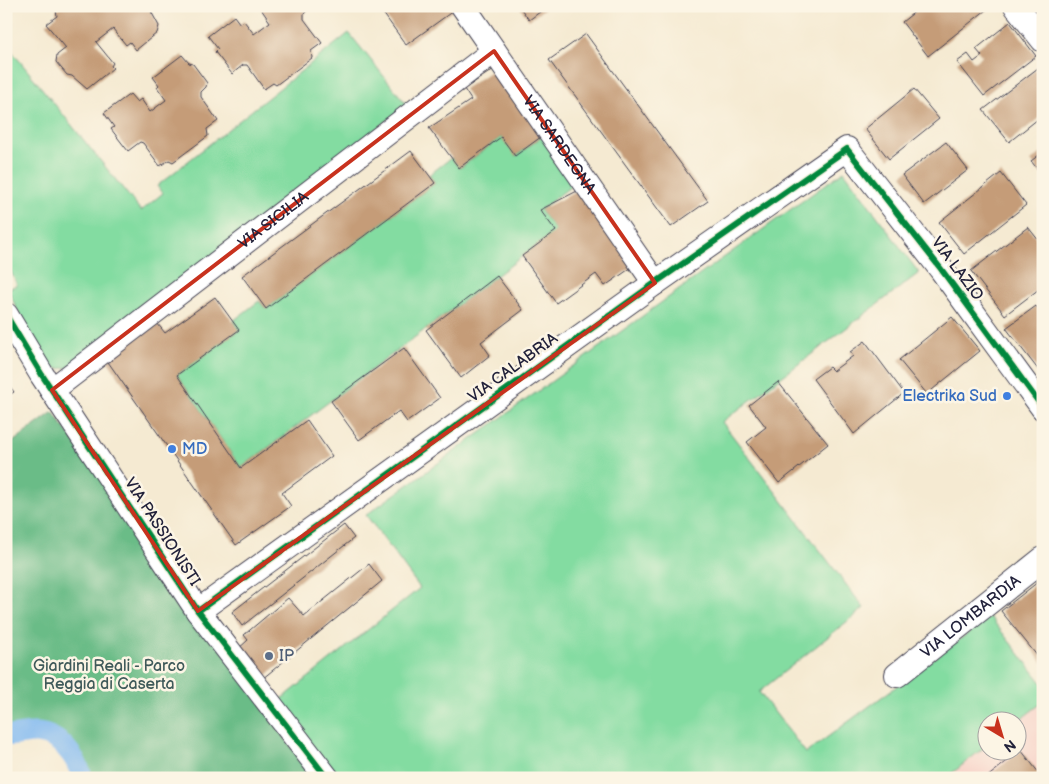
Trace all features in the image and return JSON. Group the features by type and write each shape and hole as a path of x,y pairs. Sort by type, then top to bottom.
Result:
{"street":[{"name":"VIA SARDEGNA","path":"463,6 655,283"},
{"path":"1016,6 1043,40"},
{"name":"VIA SICILIA","path":"52,390 494,51"},
{"name":"VIA CALABRIA","path":"198,611 655,283 846,149"},
{"name":"VIA LAZIO","path":"846,149 941,269 1041,401"},
{"name":"VIA PASSIONISTI","path":"6,315 52,390 198,611 327,778"},
{"name":"VIA LOMBARDIA","path":"897,675 1043,559"}],"highlighted area":[{"path":"494,51 655,283 198,611 52,390"}],"shaded area":[{"path":"1043,702 1043,778 946,778 976,754 976,762 1026,762 1026,715"}],"green space":[{"path":"349,33 407,105 68,368 51,369 29,337 8,289 17,285 6,261 6,44 141,211 163,193 157,186"},
{"path":"549,131 583,177 540,210 556,231 241,468 177,375 239,330 233,321 259,301 266,309 435,183 429,175 451,158 460,168 501,137 516,156"},
{"path":"844,171 919,273 722,422 864,608 759,692 806,753 990,617 1043,684 1043,702 1026,715 1026,712 976,712 976,754 946,778 335,778 278,702 420,588 366,515"},
{"name":"Giardini Reali - Parco Reggia di Caserta","path":"53,412 314,778 82,778 72,755 53,738 37,733 6,735 6,447"}],"building":[{"path":"62,6 148,6 159,26 157,33 136,50 130,42 126,45 113,29 96,42 113,63 111,66 113,68 87,89 72,76 67,75 56,62 57,55 66,48 46,24 57,16 56,10"},
{"path":"263,6 310,6 304,14 304,19 322,43 311,51 312,58 276,85 273,83 264,89 247,65 243,65 232,74 215,52 218,49 208,36 234,16 240,24 244,21 254,34 270,22 261,9"},
{"path":"378,6 450,6 453,11 406,45"},
{"path":"519,6 548,6 529,20"},
{"path":"922,6 991,6 928,56 902,22"},
{"path":"1010,22 1036,56 984,96 957,62 968,54 974,62 982,56 976,49"},
{"path":"586,34 708,201 671,227 549,60"},
{"path":"182,55 189,63 193,64 207,83 201,92 201,97 218,121 207,129 208,136 173,162 169,160 160,166 143,143 140,142 128,151 111,129 114,127 104,113 130,94 137,102 141,99 150,112 166,100 153,77"},
{"path":"497,67 549,131 515,156 501,137 459,168 429,128 471,100 464,89"},
{"path":"1038,68 1043,74 1043,115 1009,142 983,110"},
{"path":"914,89 939,119 889,159 865,129"},
{"path":"946,142 968,170 924,204 902,175"},
{"path":"411,151 435,183 266,309 242,276"},
{"path":"1043,152 1043,176 1031,161"},
{"path":"1001,173 1026,205 964,254 939,222"},
{"path":"583,188 638,263 605,286 596,274 556,303 522,256 556,231 540,210"},
{"path":"1028,227 1043,246 1043,286 1005,315 971,271"},
{"path":"497,276 523,310 481,342 490,355 461,378 426,330"},
{"path":"215,297 239,330 177,375 241,468 307,420 332,456 282,493 291,506 236,545 106,359 157,323 165,333"},
{"path":"1036,306 1043,315 1043,376 1006,328"},
{"path":"952,317 980,351 927,394 899,360"},
{"path":"865,341 904,393 854,434 813,379 829,367 833,371 853,356 850,352"},
{"path":"404,348 440,398 407,422 399,411 359,440 331,401"},
{"path":"6,381 14,392 6,397"},
{"path":"778,382 828,444 779,483 747,442 766,427 749,405"},
{"path":"344,525 354,538 242,626 232,612"},
{"path":"369,564 382,581 262,679 237,650 248,640 244,635 288,598 304,616"},
{"path":"1043,578 1043,663 1001,611"},
{"path":"1026,756 1043,778 986,778 1006,762 1026,762"}],"waterway":[{"path":"6,735 37,733 53,738 72,755 82,778"}],"cycle path":[{"path":"198,611 655,283 847,149 941,269 1043,408"},
{"path":"6,315 42,375 198,611 327,778"}],"place":[{"name":"Electrika Sud","path":"1007,396"},
{"name":"MD","path":"172,449"},
{"name":"IP","path":"269,656"}]}
